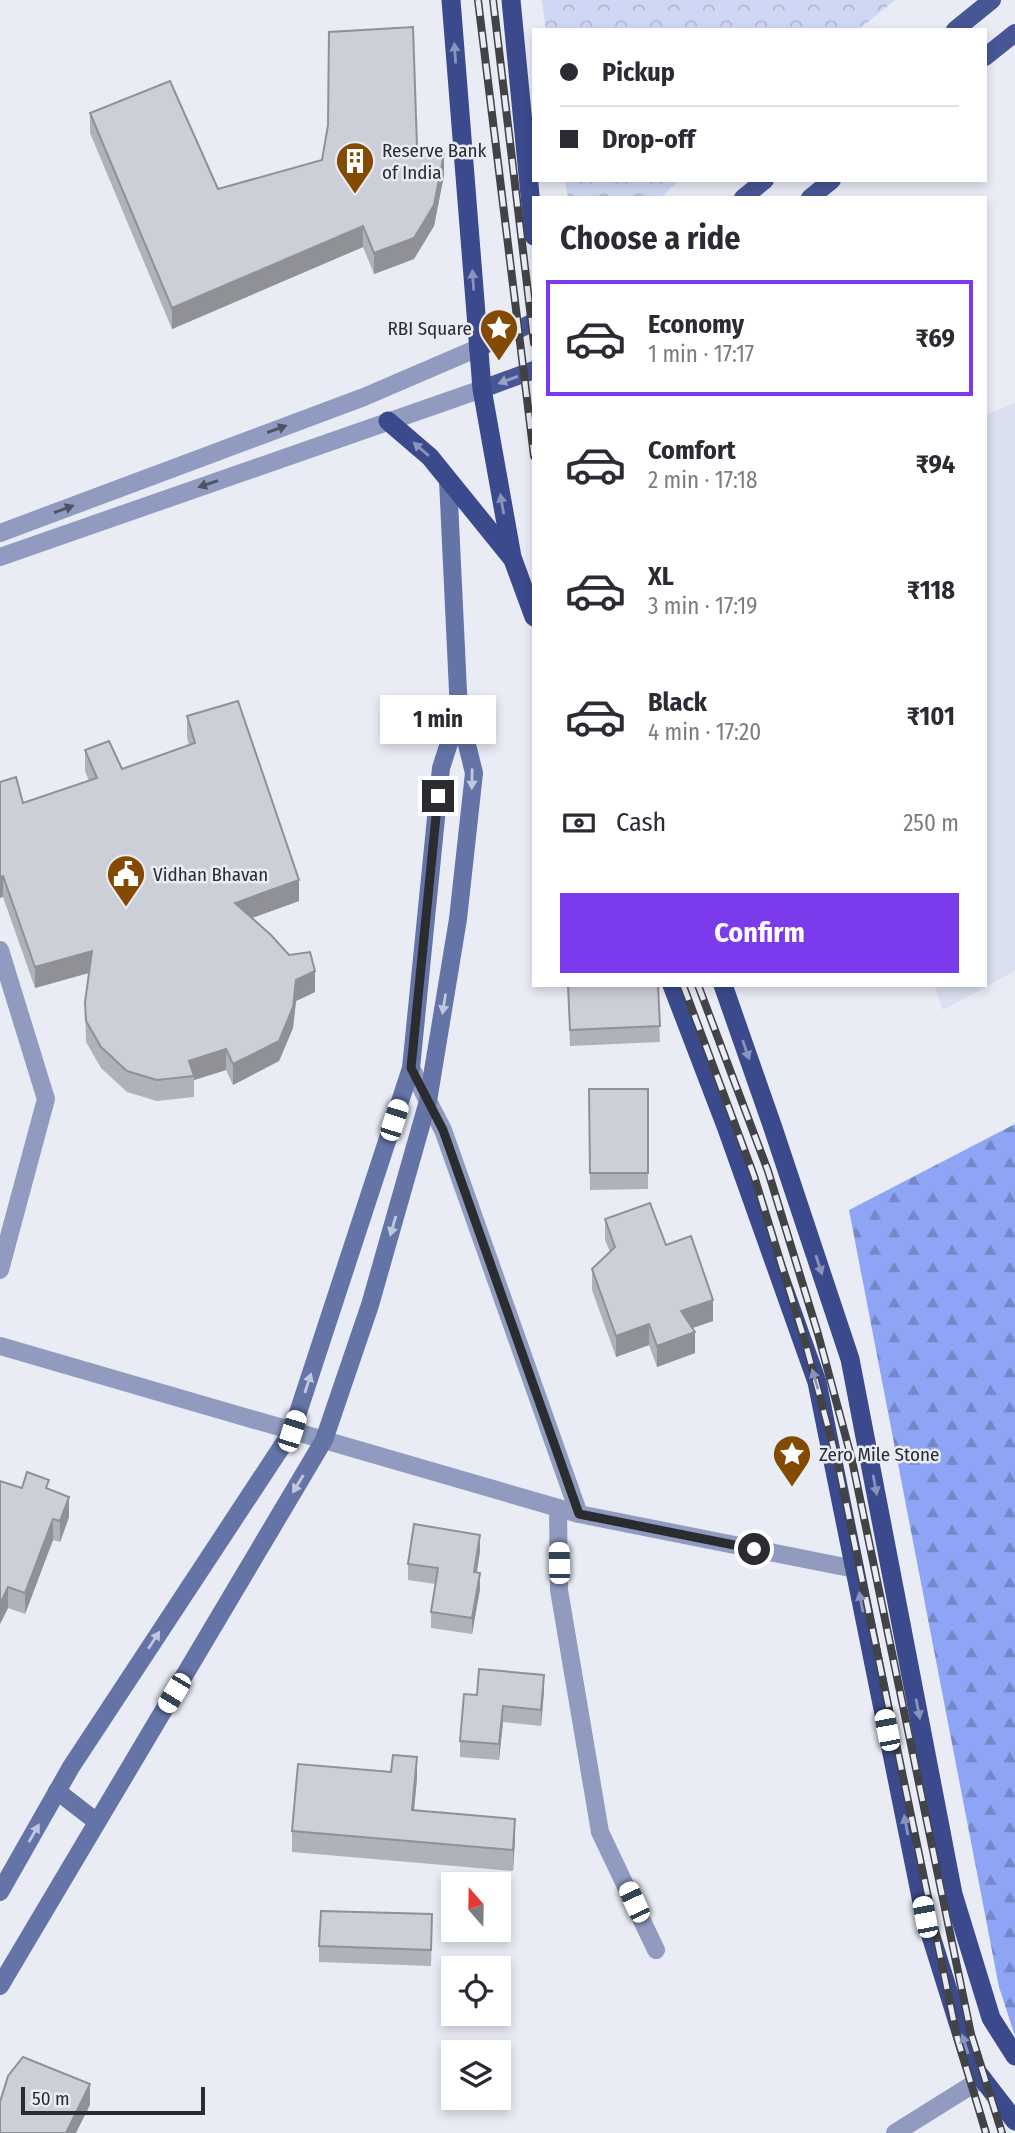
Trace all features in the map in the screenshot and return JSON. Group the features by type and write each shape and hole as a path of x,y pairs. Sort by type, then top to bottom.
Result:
{"highway":[{"path":"451,0 482,389 512,557 532,612"},
{"path":"512,0 532,216"},
{"path":"388,421 430,457 512,557"},
{"path":"674,987 817,1382 925,1917 971,2064 1015,2121"},
{"path":"724,987 850,1359 953,1894 990,2018 1015,2056"}],"main road":[{"path":"957,28 992,0"},
{"path":"987,55 1015,33"},
{"path":"745,196 763,182"},
{"path":"812,196 830,182"},
{"path":"478,348 532,323"},
{"path":"482,389 532,371"},
{"path":"0,1986 324,1440 370,1305 428,1101 458,919 474,773 459,712 447,480"},
{"path":"0,1892 71,1767 292,1431 411,1068 441,768 459,712"},
{"path":"57,1791 97,1822"}],"street":[{"path":"0,533 364,397 478,348"},
{"path":"0,557 482,389"},
{"path":"0,950 46,1099 0,1270"},
{"path":"411,1068 443,1130 579,1514"},
{"path":"0,1346 579,1514 855,1569"},
{"path":"558,1508 559,1590 600,1832 656,1950"},
{"path":"895,2133 983,2078"}],"shaded area":[{"path":"1015,403 1015,971 987,986 987,414"},
{"path":"935,987 985,987 943,1010"}],"green space":[{"path":"542,0 895,0 860,28 546,28"},
{"path":"565,182 678,182 662,196 568,196"},
{"path":"1015,1124 1015,2036 999,1987 849,1210"}],"building":[{"name":"Reserve Bank of India","path":"413,27 417,147 444,154 434,205 414,238 374,253 363,226 172,308 90,113 170,81 218,189 322,160 328,125 329,32"},
{"name":"Vidhan Bhavan","path":"238,701 299,880 235,903 289,955 310,952 315,971 296,980 293,1007 279,1041 233,1064 226,1049 189,1061 194,1076 157,1080 127,1071 101,1047 86,1021 85,1002 92,951 35,967 3,876 0,877 0,782 16,777 23,803 97,778 85,750 109,741 122,769 195,743 187,716"},
{"path":"568,987 658,987 660,1026 570,1030"},
{"path":"589,1089 648,1089 648,1173 590,1173"},
{"path":"650,1203 666,1245 691,1236 713,1300 681,1311 695,1332 657,1346 649,1324 616,1336 592,1269 615,1247 605,1219"},
{"path":"27,1472 49,1480 46,1488 69,1497 60,1521 53,1519 25,1593 8,1587 0,1604 0,1481 22,1488"},
{"path":"414,1524 480,1535 474,1572 480,1573 472,1618 431,1612 438,1568 408,1564"},
{"path":"479,1669 544,1675 541,1710 503,1706 499,1744 460,1741 464,1694 477,1695"},
{"path":"393,1755 417,1757 412,1810 515,1819 513,1850 292,1831 298,1764 391,1772"},
{"path":"321,1911 432,1914 431,1950 319,1946"},
{"path":"23,2057 90,2084 66,2133 0,2133 0,2102 8,2076"}],"railway":[{"path":"478,0 532,440"},
{"path":"493,0 532,326"},
{"path":"684,987 754,1176 804,1338 838,1464 957,2037 986,2133"},
{"path":"699,987 768,1171 818,1334 852,1460 971,2034 1002,2133"}],"place":[{"name":"Reserve Bank of India","path":"355,195"},
{"name":"RBI Square","path":"499,362"},
{"name":"Vidhan Bhavan","path":"126,908"},
{"name":"Zero Mile Stone","path":"792,1488"}],"route":[{"path":"438,796 411,1068 443,1130 579,1514 754,1549"}]}
